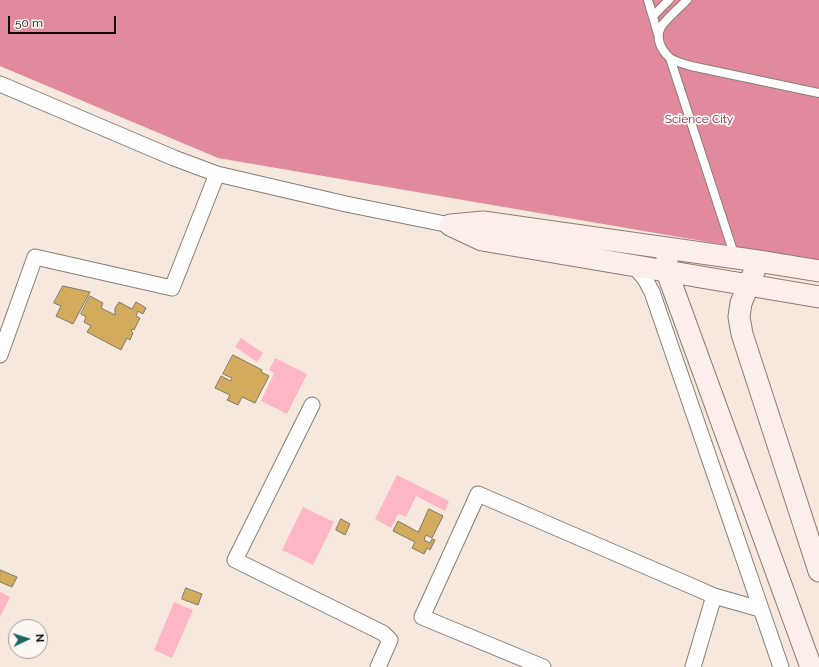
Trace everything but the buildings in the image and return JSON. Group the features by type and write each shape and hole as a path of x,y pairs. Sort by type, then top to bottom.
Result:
{"street":[{"path":"0,84 174,158 217,174 346,204 450,225 482,240 819,297"},
{"path":"0,355 35,257 172,288 217,174"},
{"path":"450,225 482,222 819,271"},
{"path":"667,248 667,272 811,667"},
{"path":"758,261 741,303 740,317 742,334 819,571"},
{"path":"635,267 645,279 652,292 781,667"},
{"path":"312,405 235,560 383,633 390,640 378,667"},
{"path":"543,667 422,617 478,494 714,596 760,609"},
{"path":"693,667 714,596"}],"lane":[{"path":"648,0 658,34 658,40 662,49 670,58 736,258"},
{"path":"653,16 668,0"},
{"path":"658,34 661,26 687,0"},
{"path":"670,58 691,66 819,93"}],"shaded area":[{"path":"241,338 263,353 257,362 235,347"},
{"path":"275,358 307,374 287,414 261,401 274,373 269,370"},
{"path":"397,475 449,501 445,511 416,496 406,517 398,514 391,528 375,519"},
{"path":"303,507 334,522 313,565 282,550"},
{"path":"0,592 10,597 0,617"},
{"path":"174,602 193,610 172,658 154,650"}],"green space":[{"name":"Science City","path":"0,0 819,0 819,261 218,158 0,66"}]}
